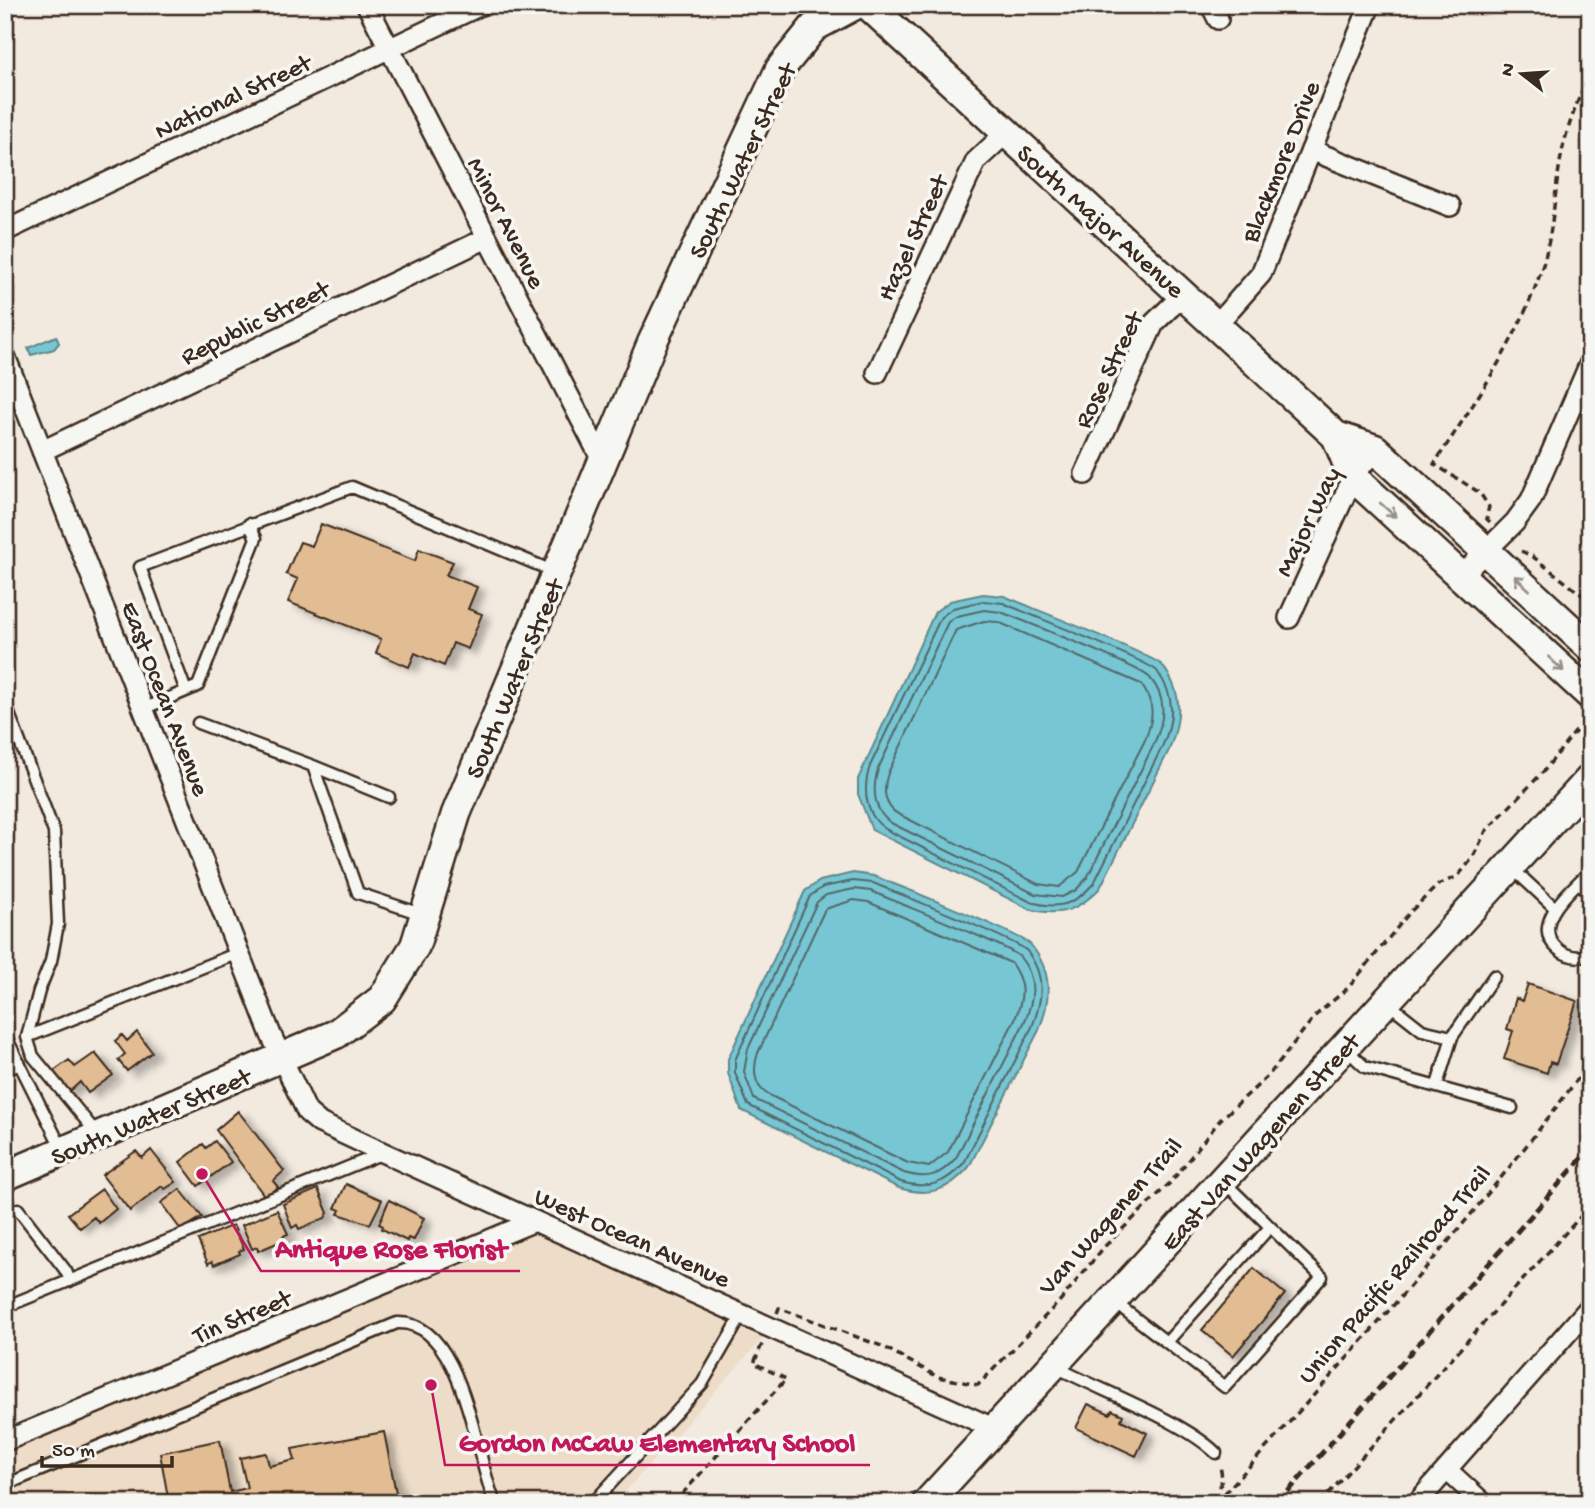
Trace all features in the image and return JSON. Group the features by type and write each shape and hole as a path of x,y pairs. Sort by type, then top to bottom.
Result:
{"main road":[{"name":"South Water Street","path":"5,1176 101,1138 336,1034 382,999 415,946 456,814 652,342 780,69 814,27 855,5"},
{"name":"South Major Avenue","path":"868,5 1336,436 1353,477 1590,695"},
{"name":"South Major Avenue","path":"1336,436 1375,449 1495,542 1590,647"},
{"name":"East Van Wagenen Street","path":"927,1503 1590,779"}],"street":[{"name":"Minor Avenue","path":"367,5 603,462"},
{"name":"National Street","path":"5,231 481,5"},
{"name":"Blackmore Drive","path":"1217,324 1261,274 1370,5"},
{"name":"Hazel Street","path":"877,373 976,161 1006,133"},
{"path":"1311,150 1450,206"},
{"name":"Republic Street","path":"43,451 487,238"},
{"name":"Rose Street","path":"1085,474 1154,323 1184,294"},
{"name":"East Ocean Avenue","path":"5,356 282,1058"},
{"path":"1461,576 1531,500 1590,363"},
{"name":"Major Way","path":"1289,618 1353,477 1375,449"},
{"name":"West Ocean Avenue","path":"282,1058 307,1112 320,1123 995,1429"},
{"name":"Tin Street","path":"5,1441 535,1221"},
{"path":"1417,1503 1590,1307"},
{"path":"1447,1470 1483,1503"}],"lane":[{"path":"186,691 140,567 352,486 557,572"},
{"path":"143,709 198,685 256,538 249,524"},
{"path":"5,703 54,832 58,923 51,961 39,991 27,1037 33,1056 101,1138"},
{"path":"198,723 388,797"},
{"path":"313,766 358,893 425,915"},
{"path":"1511,867 1555,908"},
{"path":"1590,871 1555,908 1548,930 1552,943 1566,954 1576,957 1590,955"},
{"path":"1579,883 1590,893"},
{"path":"27,1037 239,953"},
{"path":"1437,1085 1452,1037 1494,976"},
{"path":"1386,1002 1422,1030 1452,1037"},
{"path":"5,1035 64,1153"},
{"path":"1345,1048 1365,1067 1512,1108"},
{"path":"5,1070 20,1064"},
{"path":"5,1307 384,1153"},
{"path":"1112,1301 1224,1387 1322,1277 1223,1181"},
{"path":"18,1209 66,1270 70,1281"},
{"path":"1167,1342 1270,1227"},
{"path":"593,1503 702,1384 742,1315"},
{"path":"5,1485 358,1338 397,1323 407,1322 427,1330 446,1359 469,1408 495,1503"},
{"path":"1053,1366 1161,1419 1207,1444 1216,1453"}],"path":[{"path":"1590,71 1562,153 1551,234 1542,268 1489,381 1434,464 1480,493 1489,507 1486,518 1495,542 1532,556 1590,601"},
{"name":"Van Wagenen Trail","path":"770,1327 779,1308 884,1347 938,1377 978,1385 1067,1293 1105,1246 1171,1182 1220,1120 1268,1076 1315,1016 1349,987 1410,912 1438,885 1458,876 1472,859 1486,831 1543,772 1569,738 1590,724"},
{"name":"Union Pacific Railroad Trail","path":"1216,1502 1424,1271 1528,1147 1590,1062"},
{"path":"1320,1503 1590,1206"},
{"path":"674,1503 786,1379 754,1363 770,1327"},
{"path":"1216,1453 1222,1478 1216,1502"}],"shaded area":[{"path":"535,1221 772,1328 615,1503 5,1503 5,1441"}],"water":[{"path":"56,336 59,343 54,349 31,355 28,348"},
{"path":"983,594 1004,596 1154,660 1162,665 1169,675 1177,696 1178,717 1169,750 1100,888 1084,902 1068,910 1050,912 1029,909 872,830 858,794 858,779 935,612 950,601"},
{"path":"853,873 874,876 1023,940 1031,945 1038,955 1046,976 1048,997 1039,1030 969,1167 954,1182 938,1190 920,1192 899,1188 741,1110 728,1073 728,1059 805,891 820,881"}],"building":[{"path":"321,524 415,561 419,549 453,562 446,575 477,587 468,609 482,614 468,649 453,643 444,666 415,653 409,667 376,653 381,639 288,602 298,579 286,574 300,542 312,546"},
{"path":"1528,984 1577,1001 1556,1064 1550,1062 1547,1073 1504,1059 1513,1031 1507,1029 1516,998 1522,1001"},
{"path":"137,1032 152,1052 127,1071 118,1060 125,1054 115,1041 122,1035 127,1041"},
{"path":"95,1053 113,1075 88,1093 80,1082 68,1093 51,1073 69,1060 75,1067"},
{"path":"238,1111 284,1171 273,1181 278,1187 266,1198 216,1130"},
{"path":"215,1141 231,1162 198,1186 180,1162 203,1144 206,1148"},
{"path":"151,1150 176,1182 165,1189 162,1186 130,1211 102,1175 136,1151 142,1158"},
{"path":"346,1184 382,1200 370,1224 338,1214 340,1210 335,1208"},
{"path":"102,1189 116,1209 99,1223 94,1217 80,1228 68,1214"},
{"path":"180,1189 202,1217 181,1230 161,1203"},
{"path":"318,1189 328,1213 325,1218 299,1229 297,1225 292,1228 283,1204"},
{"path":"389,1200 424,1218 414,1240 408,1238 407,1241 382,1229 383,1226 379,1224"},
{"path":"277,1210 288,1234 283,1236 284,1240 258,1251 257,1247 252,1249 242,1225"},
{"path":"233,1225 244,1249 239,1251 240,1254 214,1265 212,1261 208,1264 198,1240"},
{"path":"1254,1268 1285,1294 1233,1356 1202,1330"},
{"path":"1088,1404 1110,1414 1112,1410 1123,1415 1121,1420 1147,1433 1136,1456 1076,1428"},
{"path":"384,1432 398,1503 169,1503 160,1453 220,1440 230,1492 247,1488 240,1458 266,1453 269,1466 295,1460 292,1449"},
{"path":"1131,1495 1138,1503 1123,1503"}],"railway":[{"path":"1278,1503 1590,1149"}],"place":[{"name":"Antique Rose Florist","path":"202,1174"},
{"name":"Gordon McCaw Elementary School","path":"431,1385"}]}
